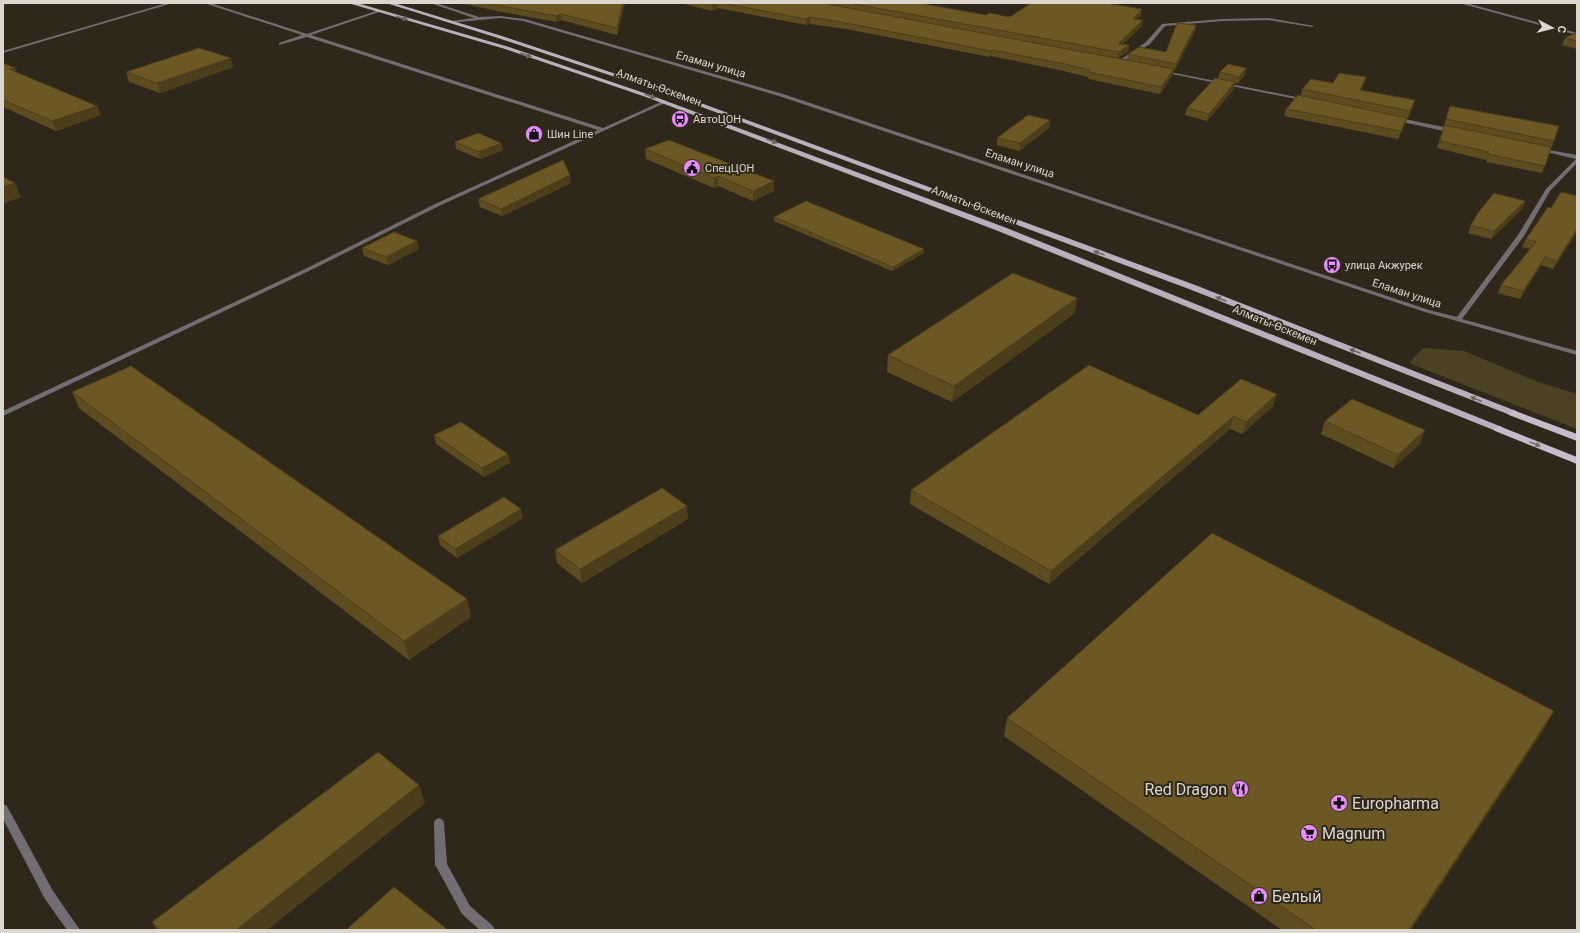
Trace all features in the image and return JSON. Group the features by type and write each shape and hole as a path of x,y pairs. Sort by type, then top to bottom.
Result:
{"highway":[{"name":"Алматы-Өскемен","path":"1513,413 1577,438"},
{"name":"Алматы-Өскемен","path":"1499,429 1577,461"}],"main road":[{"name":"Алматы-Өскемен","path":"351,3 486,42 665,102 1001,229 1499,429"},
{"name":"Алматы-Өскемен","path":"389,3 500,37 684,99 1192,288 1513,413"},
{"path":"486,42 500,37"}],"street":[{"path":"3,52 170,3"},
{"path":"206,3 603,130"},
{"path":"432,3 480,18"},
{"path":"1461,3 1577,34"},
{"path":"281,44 306,34 378,11"},
{"name":"Еламан улица","path":"451,22 480,18 523,20 781,95 1420,308 1577,354"},
{"path":"1119,62 1148,43 1164,25 1222,20 1268,19 1312,26"},
{"path":"1112,60 1127,63"},
{"path":"1158,70 1313,102"},
{"path":"3,414 307,270 437,205 665,102"},
{"path":"1391,118 1461,133"},
{"path":"1530,147 1577,157"},
{"path":"1458,320 1493,271 1521,236 1548,190 1577,160"},
{"path":"3,809 49,895 74,930"},
{"path":"439,823 441,865 466,910 489,930"}],"shaded area":[{"path":"1423,348 1464,351 1538,382 1577,394 1577,429 1409,363"}],"building":[{"path":"486,3 623,3 617,28 561,14 556,16"},
{"path":"722,3 822,3 1174,69 1161,87 1089,72 1091,70 1065,64 992,50 846,23 810,17 806,19"},
{"path":"849,3 918,3 986,15 989,13 1010,17 1031,3 1105,3 1142,9 1133,19 1143,20 1118,44 1129,45 1119,52"},
{"path":"1177,23 1196,25 1176,64 1128,54 1139,47 1166,52"},
{"path":"1577,32 1577,41 1565,38"},
{"path":"199,48 231,58 157,83 126,72"},
{"path":"3,63 15,68 9,69 97,106 52,121 3,100"},
{"path":"1228,64 1246,68 1239,77 1220,72"},
{"path":"1339,73 1366,77 1360,90 1415,100 1410,111 1302,89 1311,79 1333,83"},
{"path":"1215,78 1235,82 1209,114 1187,108"},
{"path":"1298,95 1407,118 1401,131 1286,109"},
{"path":"1450,106 1559,126 1554,141 1446,119"},
{"path":"1028,115 1050,120 1020,143 997,138"},
{"path":"1444,125 1551,147 1545,166 1488,154 1489,152 1440,141"},
{"path":"478,133 501,143 479,152 455,142"},
{"path":"669,140 774,181 753,191 718,176 714,178 645,149"},
{"path":"563,160 570,175 501,209 478,199"},
{"path":"3,177 15,183 3,187"},
{"path":"1561,192 1577,196 1577,229 1557,261 1545,257 1523,291 1501,285 1536,242 1526,239 1548,207 1551,208"},
{"path":"1494,193 1525,201 1494,231 1471,225 1478,213"},
{"path":"806,201 924,249 893,267 774,217"},
{"path":"394,232 417,241 386,257 362,248"},
{"path":"1013,273 1077,298 954,386 888,355"},
{"path":"1089,365 1198,415 1241,379 1277,394 1246,422 1234,416 1051,571 911,490"},
{"path":"131,366 467,599 404,641 72,392"},
{"path":"1352,399 1425,430 1398,455 1325,421"},
{"path":"461,422 508,454 482,468 434,435"},
{"path":"662,488 687,506 580,569 555,550"},
{"path":"504,497 521,509 455,549 438,536"},
{"name":"Magnum","path":"1212,533 1554,711 1409,930 1316,930 1007,718"},
{"path":"378,752 419,785 236,930 160,930 152,922"},
{"path":"394,887 448,930 346,930"}],"place":[{"name":"АвтоЦОН","path":"680,119"},
{"name":"Шин Line","path":"534,134"},
{"name":"СпецЦОН","path":"692,168"},
{"name":"улица Акжурек","path":"1332,265"},
{"name":"Red Dragon","path":"1240,789"},
{"name":"Europharma","path":"1339,803"},
{"name":"Magnum","path":"1309,833"},
{"name":"Белый","path":"1259,896"}]}
